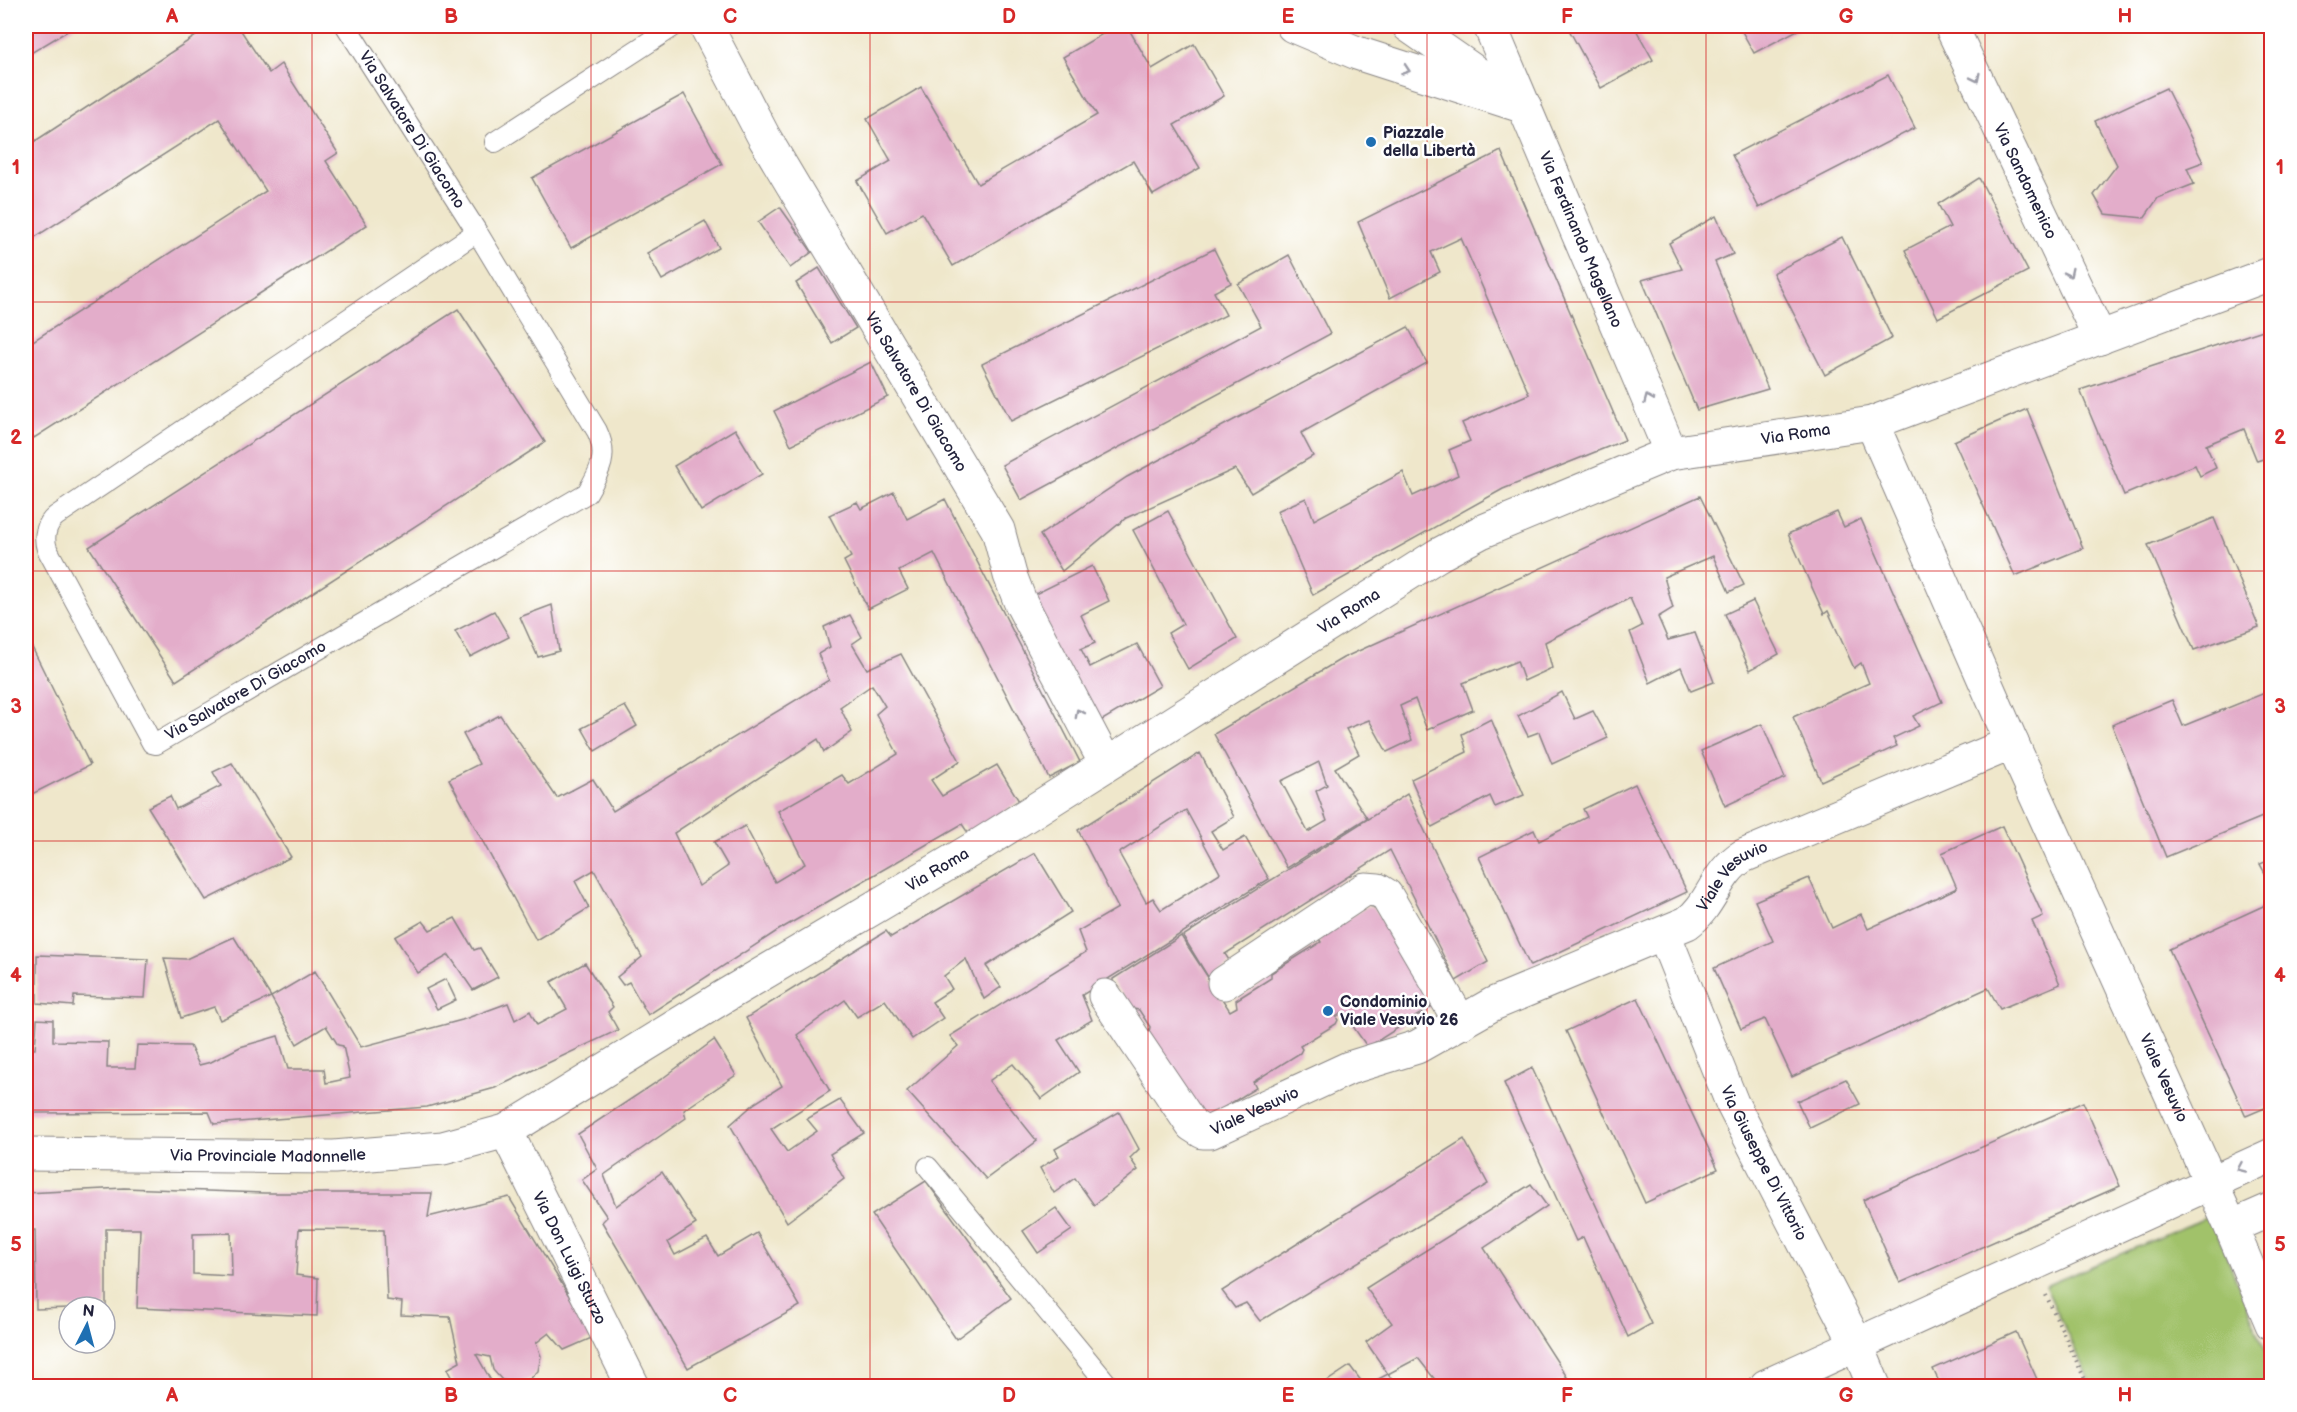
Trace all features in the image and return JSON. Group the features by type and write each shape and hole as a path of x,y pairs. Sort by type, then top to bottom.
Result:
{"street":[{"name":"Via Salvatore Di Giacomo","path":"706,26 764,137 998,530 1010,575 1020,601 1106,764"},
{"path":"1293,26 1357,53 1525,107"},
{"path":"1357,53 1397,42 1414,26 1525,107"},
{"name":"Via Ferdinando Magellano","path":"1490,26 1671,453"},
{"name":"Via Sandomenico","path":"1951,26 2100,338"},
{"name":"Via Roma","path":"506,1131 723,997 978,846 1438,555 1481,532 1671,453 1872,423 2271,273"},
{"name":"Viale Vesuvio","path":"1872,423 2012,744 2231,1227 2271,1324"},
{"name":"Viale Vesuvio","path":"1105,996 1192,1125 1203,1132 1210,1132 1348,1068 1417,1047 1493,1004 1664,934 1696,917 1732,862 2012,744"},
{"path":"1224,983 1365,889 1371,888 1386,895 1461,1023"},
{"name":"Via Giuseppe Di Vittorio","path":"1664,934 1732,1103 1857,1345 1874,1386"},
{"name":"Via Provinciale Madonnelle","path":"26,1154 334,1157 443,1148 506,1131"},
{"name":"Via Don Luigi Sturzo","path":"506,1131 633,1386"},
{"path":"1766,1386 2271,1155"},
{"path":"2231,1227 2271,1209"}],"lane":[{"name":"Via Salvatore Di Giacomo","path":"347,26 477,232 603,444 600,470 587,493 156,744 152,743 47,549 45,538 49,524 56,516 477,232"},
{"path":"495,142 674,26"},
{"path":"928,1167 1109,1386"}],"path":[{"path":"2032,1265 2088,1386"}],"green space":[{"path":"2210,1216 2271,1364 2271,1386 2092,1386 2045,1286"}],"building":[{"path":"26,26 76,26 26,56"},
{"path":"211,26 238,26 269,73 281,64 338,153 326,161 367,225 34,438 26,425 26,330 33,341 266,191 219,119 26,243 26,147"},
{"path":"1116,26 1127,26 1152,69 1194,44 1224,96 1174,125 1200,168 1153,195 1133,161 953,266 922,213 887,233 857,181 891,161 867,119 921,87 978,184 1097,115 1063,57"},
{"path":"1567,26 1634,26 1653,60 1601,88"},
{"path":"1739,26 1805,26 1754,53"},
{"path":"1888,75 1915,128 1759,208 1732,155"},
{"path":"2166,88 2203,162 2187,168 2194,184 2158,198 2144,218 2105,214 2094,195 2117,165 2095,121"},
{"path":"684,94 722,164 571,248 532,178"},
{"path":"1501,151 1625,440 1503,489 1313,595 1277,511 1306,498 1314,520 1403,472 1413,496 1458,475 1449,450 1470,441 1462,423 1529,394 1461,238 1431,252 1440,272 1390,298 1358,222"},
{"path":"1979,178 2028,271 1938,318 1905,250 1950,227 1938,204"},
{"path":"780,207 812,252 790,268 758,222"},
{"path":"1716,216 1733,254 1715,262 1768,389 1697,410 1642,280 1682,269 1669,243"},
{"path":"705,221 719,248 662,280 647,253"},
{"path":"1842,237 1892,338 1825,375 1773,273"},
{"path":"1214,249 1231,283 1214,292 1226,315 1011,421 982,364"},
{"path":"1289,255 1330,334 1021,500 1002,465 1261,326 1238,284"},
{"path":"819,268 856,328 832,343 796,283"},
{"path":"458,309 545,442 176,681 89,547"},
{"path":"1408,327 1427,363 1301,433 1313,456 1251,493 1235,469 1126,518 1062,571 1040,535 1127,477"},
{"path":"2272,327 2272,456 2257,461 2244,429 2206,445 2216,468 2200,476 2195,465 2124,495 2080,390"},
{"path":"871,362 888,397 791,445 774,411"},
{"path":"2027,409 2083,548 2015,576 1954,441"},
{"path":"735,429 762,474 701,511 674,466"},
{"path":"894,492 907,519 945,499 1080,762 1049,778 934,553 899,571 908,589 868,609 844,561 851,557 829,515 857,502 861,509"},
{"path":"1700,496 1744,585 1729,592 1713,556 1664,577 1673,608 1658,617 1668,640 1695,633 1714,682 1691,691 1681,667 1650,683 1630,632 1642,626 1630,598 1545,642 1552,668 1524,681 1517,661 1463,683 1473,710 1427,730 1415,699 1400,706 1412,740 1387,752 1369,720 1346,729 1359,754 1335,768 1367,818 1287,868 1214,734 1343,658","holes":["1319,762 1327,785 1316,791 1327,821 1308,832 1281,781"]},
{"path":"1168,511 1237,639 1188,669 1168,633 1183,624 1133,530"},
{"path":"1837,512 1844,527 1861,519 1942,702 1913,716 1919,726 1893,738 1897,746 1821,781 1793,717 1869,683 1861,663 1854,668 1828,611 1824,614 1788,534"},
{"path":"2214,518 2259,627 2194,650 2148,545"},
{"path":"1092,566 1109,601 1081,615 1095,643 1081,649 1090,667 1137,644 1160,686 1089,728 1025,599"},
{"path":"1753,601 1779,654 1750,670 1725,614"},
{"path":"552,605 559,651 538,657 520,617"},
{"path":"494,611 509,637 470,657 455,631"},
{"path":"850,615 862,637 852,644 867,669 901,654 960,761 931,780 942,796 997,765 1019,801 970,836 962,824 777,931 648,1015 629,982 623,985 617,977 642,957 594,870 575,881 589,908 536,940 449,779 479,764 463,734 500,715 557,798 593,779 613,811 829,680 818,654 830,647 824,627","holes":["872,685 885,706 876,714 898,754 849,784 842,775 778,811 805,864 775,882 745,826 714,842 728,866 699,886 674,833 818,739 824,752 852,732 840,707"]},
{"path":"26,635 90,765 26,797"},
{"path":"2272,690 2272,813 2166,857 2112,725 2172,700 2183,726"},
{"path":"1562,692 1575,719 1593,711 1608,738 1552,764 1539,732 1528,736 1518,716"},
{"path":"625,706 637,726 595,751 582,728"},
{"path":"1491,719 1524,795 1495,807 1490,796 1432,827 1411,779 1467,752 1462,734"},
{"path":"1762,724 1785,778 1725,806 1701,751"},
{"path":"1200,753 1234,817 1211,831 1223,850 1245,837 1269,879 1082,995 1092,1020 1058,1040 1079,1072 1041,1099 1013,1064 989,1081 1037,1141 986,1179 907,1091 958,1046 950,1036 1086,952 1078,931 1118,908 1078,830","holes":["1186,810 1220,873 1161,910 1153,898 1146,902 1119,853"]},
{"path":"232,763 291,857 206,900 148,807 170,796 176,809 221,786 213,772"},
{"path":"1635,784 1687,892 1530,966 1479,857 1534,830 1539,841 1587,817 1583,809"},
{"path":"1407,794 1488,962 1456,981 1390,850 1225,954 1231,963 1208,977 1183,936"},
{"path":"2002,826 2043,916 2032,921 2060,984 2000,1009 1988,988 1792,1077 1765,1019 1741,1029 1714,968 1773,941 1755,901 1809,878 1832,928 1861,914 1868,929 1957,888 1942,853"},
{"path":"1035,853 1071,912 986,966 1001,987 984,999 966,959 944,976 952,989 932,1002 943,1018 912,1039 885,1000 857,1017 845,1000 797,1035 830,1091 771,1129 787,1152 817,1131 807,1119 840,1100 864,1133 830,1154 844,1179 787,1222 730,1125 755,1103 782,1086 746,1018 886,931 891,937"},
{"path":"2272,859 2272,886 2260,864"},
{"path":"2272,902 2272,1105 2246,1116 2169,949"},
{"name":"Condominio Viale Vesuvio 26","path":"1368,906 1374,907 1434,1000 1431,1007 1371,1045 1366,1045 1343,1012 1336,1017 1338,1020 1336,1024 1300,1046 1302,1049 1300,1053 1253,1082 1256,1088 1208,1117 1199,1116 1149,1032 1150,1027 1139,1010 1133,1009 1113,983 1113,979 1181,936 1230,1011 1237,1007 1236,1000 1271,978 1271,973 1321,942 1318,937"},
{"path":"455,918 474,950 480,948 498,977 473,990 449,955 418,973 395,937 423,921 430,930"},
{"path":"234,937 271,997 220,1020 214,1007 181,1018 164,958 186,959"},
{"path":"37,955 148,959 145,998 74,996 73,1006 37,1003"},
{"path":"585,963 613,1007 608,1012 618,1030 495,1088 427,1107 214,1124 209,1112 26,1113 26,1049 35,1049 37,1019 53,1020 53,1041 108,1042 107,1068 135,1068 137,1045 190,1046 199,1065 211,1062 240,1047 278,1036 288,1069 324,1069 326,1083 350,1078 343,1046 338,1045 326,1026 297,1044 271,997 315,971 361,1047 462,1020 508,1003 515,1020 530,1011 537,1025 567,1009 551,982"},
{"path":"446,979 456,1000 437,1009 426,989"},
{"path":"1638,998 1718,1169 1645,1203 1566,1031"},
{"path":"714,1040 736,1075 684,1110 686,1118 604,1175 616,1206 662,1172 696,1224 668,1242 675,1255 707,1238 718,1256 757,1233 800,1306 688,1368 602,1222 607,1217 582,1180 597,1169 578,1134 663,1078"},
{"path":"1532,1068 1651,1324 1628,1337 1583,1237 1576,1241 1504,1083"},
{"path":"1846,1079 1860,1104 1810,1128 1797,1101"},
{"path":"2083,1102 2120,1186 1900,1283 1863,1200"},
{"path":"1119,1112 1139,1149 1130,1158 1138,1170 1094,1205 1075,1178 1054,1193 1040,1168 1059,1156 1055,1149"},
{"path":"1464,1139 1488,1184 1260,1321 1246,1303 1235,1308 1222,1291"},
{"path":"926,1181 1011,1298 956,1339 872,1215"},
{"path":"1531,1184 1547,1206 1484,1248 1567,1377 1552,1386 1440,1386 1418,1358 1388,1374 1366,1342 1392,1323 1366,1288"},
{"path":"124,1188 264,1193 432,1193 428,1217 509,1197 594,1337 564,1350 549,1333 536,1343 541,1356 538,1371 530,1379 518,1383 502,1380 493,1370 490,1357 476,1354 494,1386 456,1386 447,1369 460,1362 450,1317 401,1315 402,1302 387,1300 384,1230 299,1229 296,1275 318,1278 317,1316 137,1308 140,1229 106,1229 106,1295 57,1295 57,1308 36,1309 35,1230 26,1230 26,1193","holes":["231,1233 232,1276 193,1274 193,1234"]},
{"path":"1056,1208 1072,1230 1038,1253 1023,1231"},
{"path":"2016,1332 2040,1386 1941,1386 1933,1369"},
{"path":"1350,1366 1365,1386 1320,1386"},
{"path":"1388,1374 1396,1386 1365,1386"}],"place":[{"name":"Piazzale della Libertà","path":"1371,142"},
{"name":"Condominio Viale Vesuvio 26","path":"1328,1011"}]}
